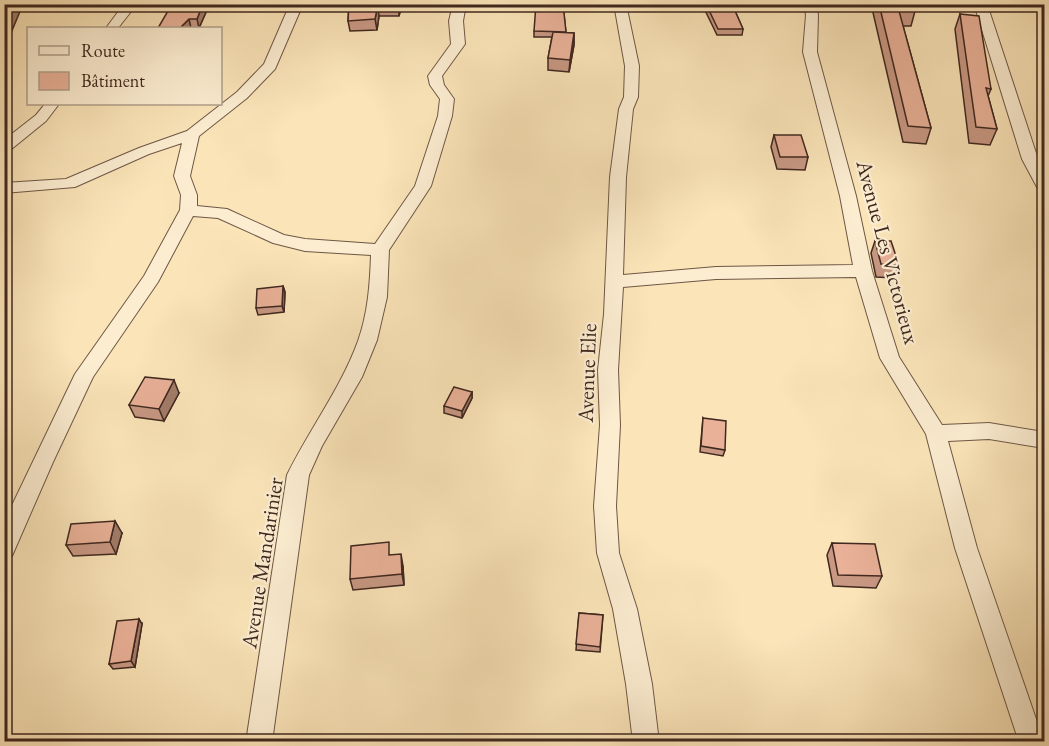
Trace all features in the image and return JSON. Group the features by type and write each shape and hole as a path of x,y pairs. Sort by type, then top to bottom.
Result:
{"street":[{"path":"113,27 131,4"},
{"path":"4,188 69,184 144,151 192,134 242,95 270,66 297,4"},
{"path":"188,210 220,213 279,239 305,246 380,249 423,186 445,116 447,99 437,85 435,76 458,44 456,21 460,4"},
{"name":"Avenue Elie","path":"620,4 632,66 630,97 626,108 618,177 612,344 608,370 610,425 605,506 608,553 625,609 639,684 646,741"},
{"name":"Avenue Les Victorieux","path":"810,4 812,15 810,52 848,196 863,271 890,358 936,433 966,548 1032,741"},
{"path":"980,4 1030,159 1044,186"},
{"path":"4,147 41,118 51,105"},
{"path":"4,549 42,462 85,374 152,278 188,210 189,195 182,176 192,134"},
{"name":"Avenue Mandarinier","path":"258,741 284,581 298,475 352,377 368,340 378,297 380,249"},
{"path":"613,282 716,273 863,271"},
{"path":"936,433 989,431 1044,440"}],"building":[{"path":"4,4 13,4 4,22"},
{"path":"172,4 203,4 197,19 189,19 181,27 159,27"},
{"path":"349,4 399,4 398,6 378,5 375,19 348,21"},
{"path":"536,4 563,4 566,32 534,31"},
{"path":"706,4 732,4 743,29 718,29"},
{"path":"879,4 912,4 915,11 899,11 931,128 908,126"},
{"path":"960,14 979,16 991,89 986,88 997,129 976,127"},
{"path":"553,32 574,33 570,60 548,58"},
{"path":"774,135 801,135 808,157 780,157"},
{"path":"875,241 891,241 899,265 881,264"},
{"path":"283,286 282,306 256,308 257,289"},
{"path":"145,377 174,380 159,409 129,405"},
{"path":"454,387 472,392 462,411 444,406"},
{"path":"703,418 726,421 725,450 701,446"},
{"path":"115,521 110,542 66,545 71,524"},
{"path":"389,542 389,555 401,554 402,574 350,579 351,546"},
{"path":"832,543 875,544 882,576 838,575"},
{"path":"579,613 603,615 600,647 576,644"},
{"path":"139,619 131,661 109,664 117,621"}]}
